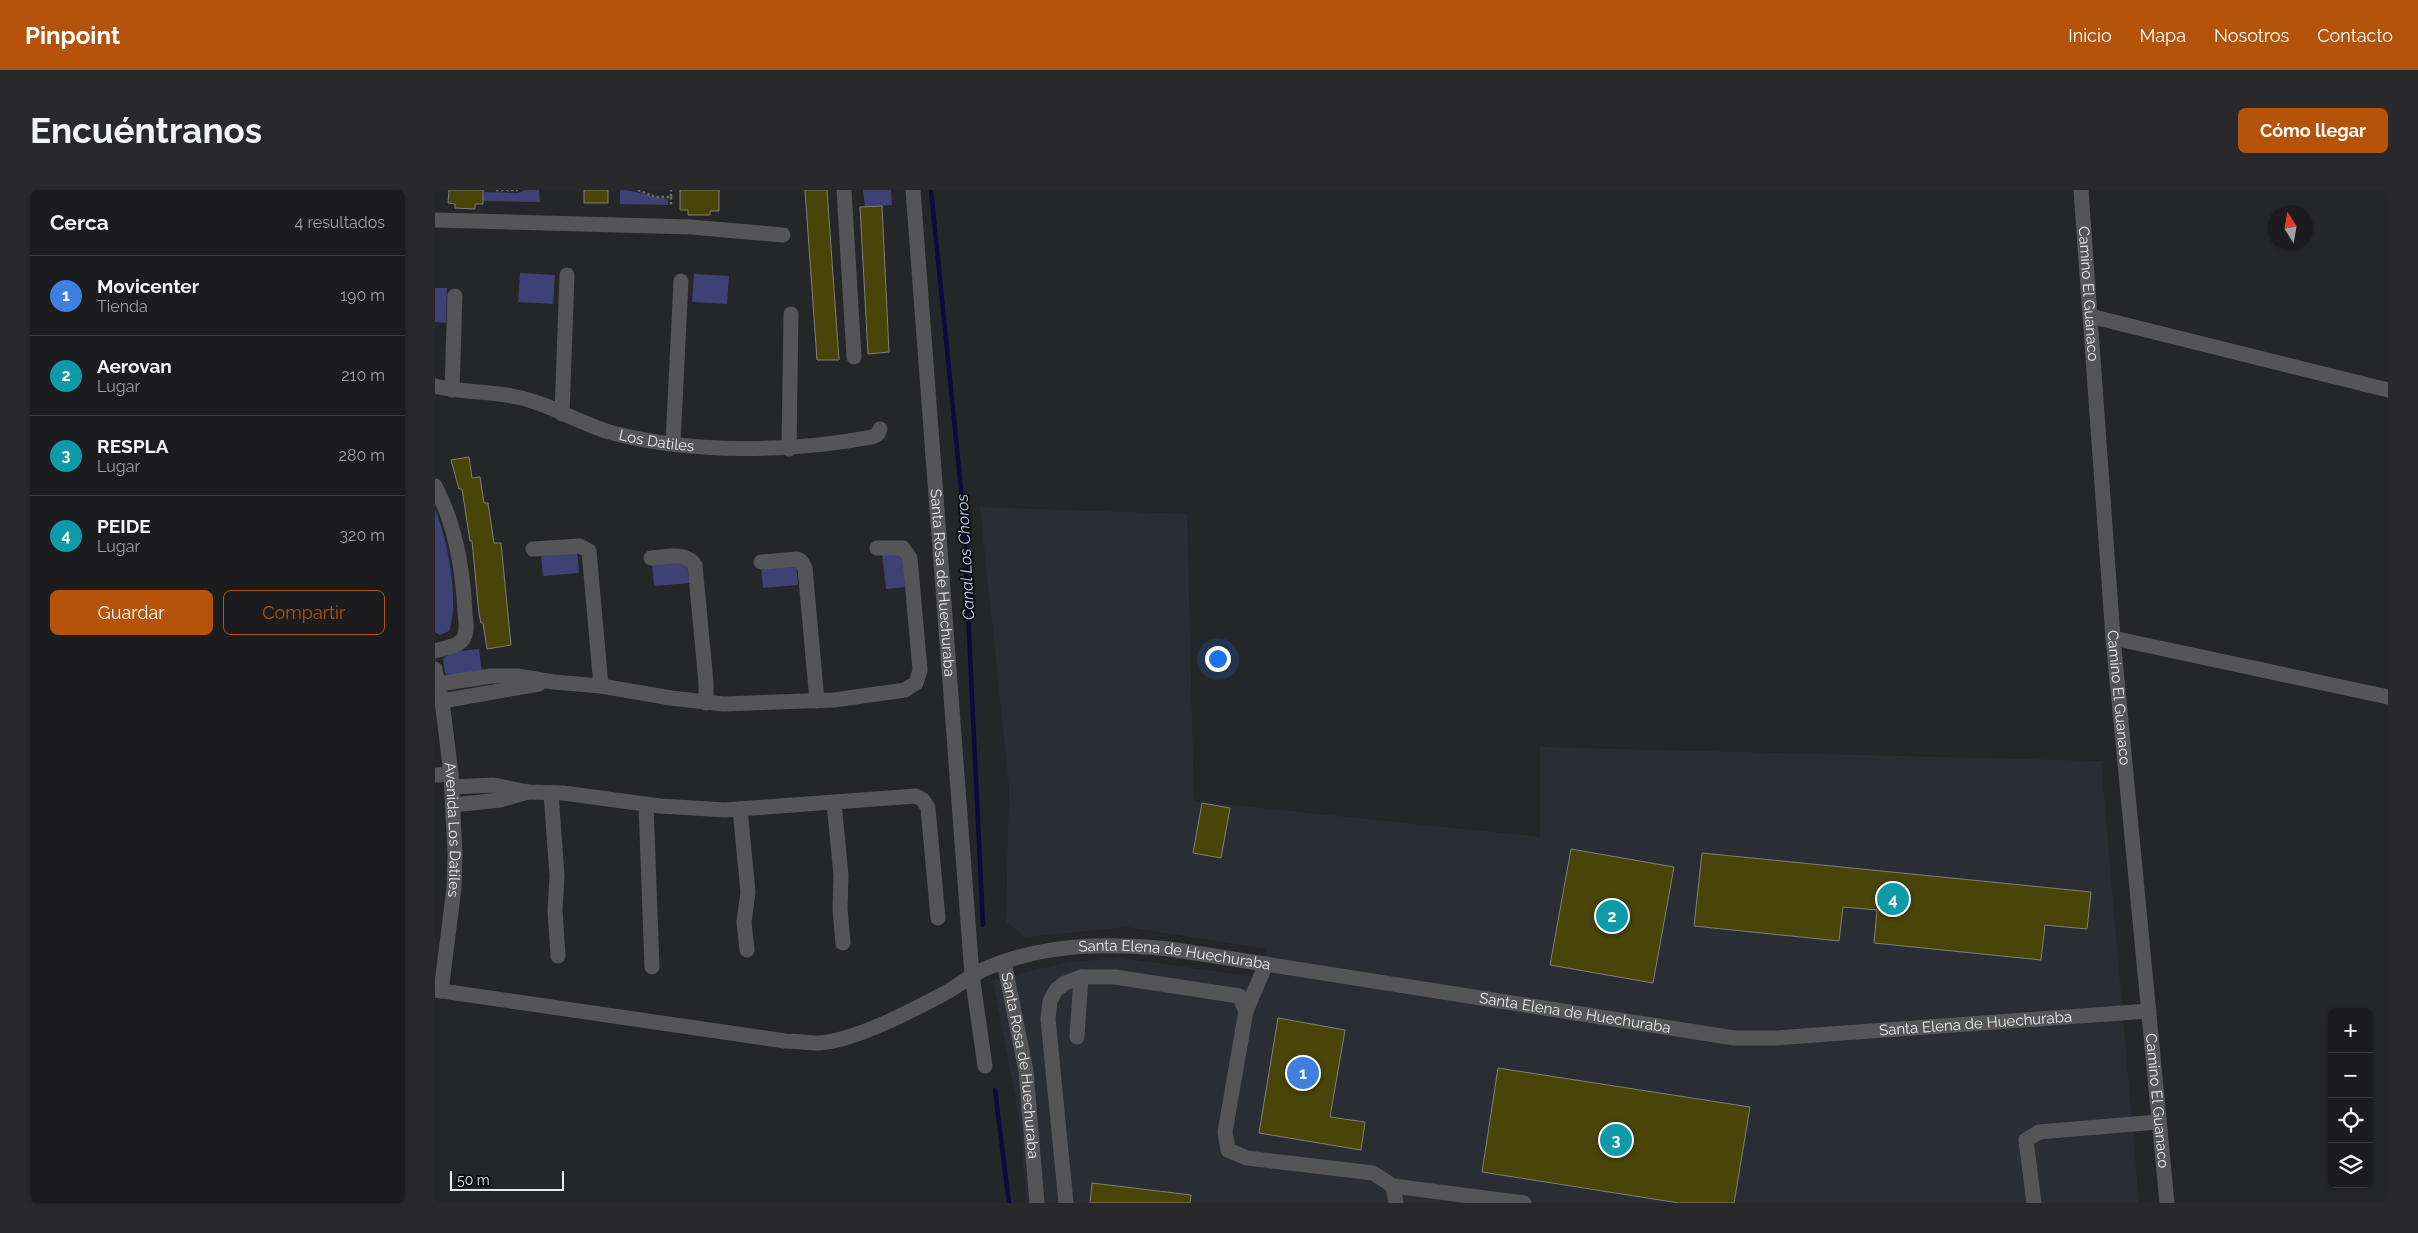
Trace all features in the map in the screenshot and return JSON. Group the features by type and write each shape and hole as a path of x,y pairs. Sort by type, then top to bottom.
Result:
{"street":[{"path":"844,190 854,357"},
{"name":"Santa Rosa de Huechuraba","path":"913,190 973,975 985,1066"},
{"name":"Camino El Guanaco","path":"2081,190 2113,638 2167,1203"},
{"path":"435,220 691,227 783,235"},
{"path":"562,414 567,275"},
{"path":"673,443 681,281"},
{"path":"435,395 451,390 455,296"},
{"path":"789,449 791,314"},
{"path":"2090,316 2388,390"},
{"name":"Los Datiles","path":"435,386 451,390 517,397 541,404 613,433 673,443 739,448 789,449 872,438 878,434 880,429"},
{"path":"435,486 442,499 457,547 465,599 466,630 463,640 457,644 435,651"},
{"path":"533,549 580,546 589,551 601,686"},
{"path":"437,677 505,675 601,686 706,703 817,701 905,690 913,686 918,680 920,663 909,554 903,548 877,548"},
{"path":"651,558 681,556 687,558 695,565 707,683 706,703"},
{"path":"761,562 797,559 801,561 805,568 817,701"},
{"path":"2113,638 2388,697"},
{"name":"Avenida Los Datiles","path":"437,677 442,701 442,756 452,780 454,888 438,991"},
{"path":"442,701 553,682"},
{"path":"435,775 452,780 494,785 528,792 687,808 740,809 912,796 923,800 929,812 937,918"},
{"path":"453,805 500,800 528,792"},
{"path":"551,793 557,876 555,911 558,956"},
{"path":"834,803 841,875 840,910 843,943"},
{"path":"646,804 652,967"},
{"path":"740,809 748,892 744,922 747,950"},
{"name":"Santa Elena de Huechuraba","path":"1004,962 1041,950 1123,944 1169,949 1706,1034 1753,1039 2149,1011"},
{"name":"Santa Rosa de Huechuraba","path":"973,975 1004,962 1026,1070 1037,1203"},
{"path":"1239,996 1256,978 1265,964"},
{"path":"1265,964 1246,1010 1225,1132 1229,1150 1247,1158 1373,1173 1393,1186 1524,1203"},
{"path":"438,991 775,1039 819,1043 843,1038 880,1024 947,992 973,975"},
{"path":"1066,1203 1048,1019 1050,1001 1056,990 1065,983 1081,977 1115,977 1239,996"},
{"path":"1077,1038 1081,977"},
{"path":"1239,996 1246,1010"},
{"path":"2034,1203 2026,1140 2033,1135 2039,1132 2158,1122"},
{"path":"1393,1186 1396,1203"}],"path":[{"path":"496,190 518,190"},
{"path":"638,190 655,197 671,197"},
{"path":"671,190 671,205"}],"shaded area":[{"path":"526,190 539,190 540,202 483,201 484,192 518,193"},
{"path":"620,190 668,199 668,205 620,204"},
{"path":"863,190 891,190 892,205 865,207"},
{"path":"520,273 555,275 553,304 518,302"},
{"path":"694,274 729,276 727,304 692,302"},
{"path":"435,288 447,288 446,323 435,322"},
{"path":"980,507 1187,514 1194,801 1540,837 1540,747 2101,761 2139,1203 1027,1203 1019,1117 993,980 1069,962 1122,958 1262,978 1267,949 1127,927 1025,937 1006,921 1009,786"},
{"path":"435,509 448,552 453,587 452,619 449,631 440,635 435,632"},
{"path":"577,551 579,573 543,576 541,555"},
{"path":"904,552 907,587 886,589 882,554"},
{"path":"687,561 689,583 654,586 652,565"},
{"path":"796,563 798,585 763,588 761,567"},
{"path":"479,649 482,673 451,678 445,673 443,659 451,652"}],"building":[{"path":"449,190 483,190 483,204 475,204 475,209 455,208 455,204 448,203"},
{"path":"584,190 608,190 608,203 584,203"},
{"path":"680,190 719,190 719,211 710,211 710,215 688,215 688,210 680,210"},
{"path":"805,190 827,190 839,360 817,360"},
{"path":"882,206 889,352 868,354 860,207"},
{"path":"469,457 472,478 480,477 484,503 488,503 494,543 501,543 511,645 487,649 483,623 481,623 479,614 472,541 470,541 462,489 459,489 451,460"},
{"path":"1202,803 1230,808 1221,858 1193,853"},
{"path":"1571,849 1674,867 1653,983 1550,965"},
{"path":"1702,853 2091,892 2087,929 2045,925 2041,960 1874,943 1877,910 1843,907 1839,941 1694,926"},
{"path":"1278,1018 1345,1030 1330,1117 1365,1122 1361,1150 1259,1133"},
{"path":"1498,1068 1750,1107 1734,1203 1679,1203 1482,1172"},
{"path":"1092,1183 1191,1195 1190,1203 1090,1203"}],"waterway":[{"name":"Canal Los Choros","path":"931,190 963,509 983,925"},
{"name":"Canal Los Choros","path":"995,1090 1009,1203"}],"place":[{"name":"PEIDE","path":"1893,899"},
{"name":"Aerovan","path":"1612,916"},
{"name":"Movicenter","path":"1303,1073"},
{"name":"RESPLA","path":"1616,1140"}]}
